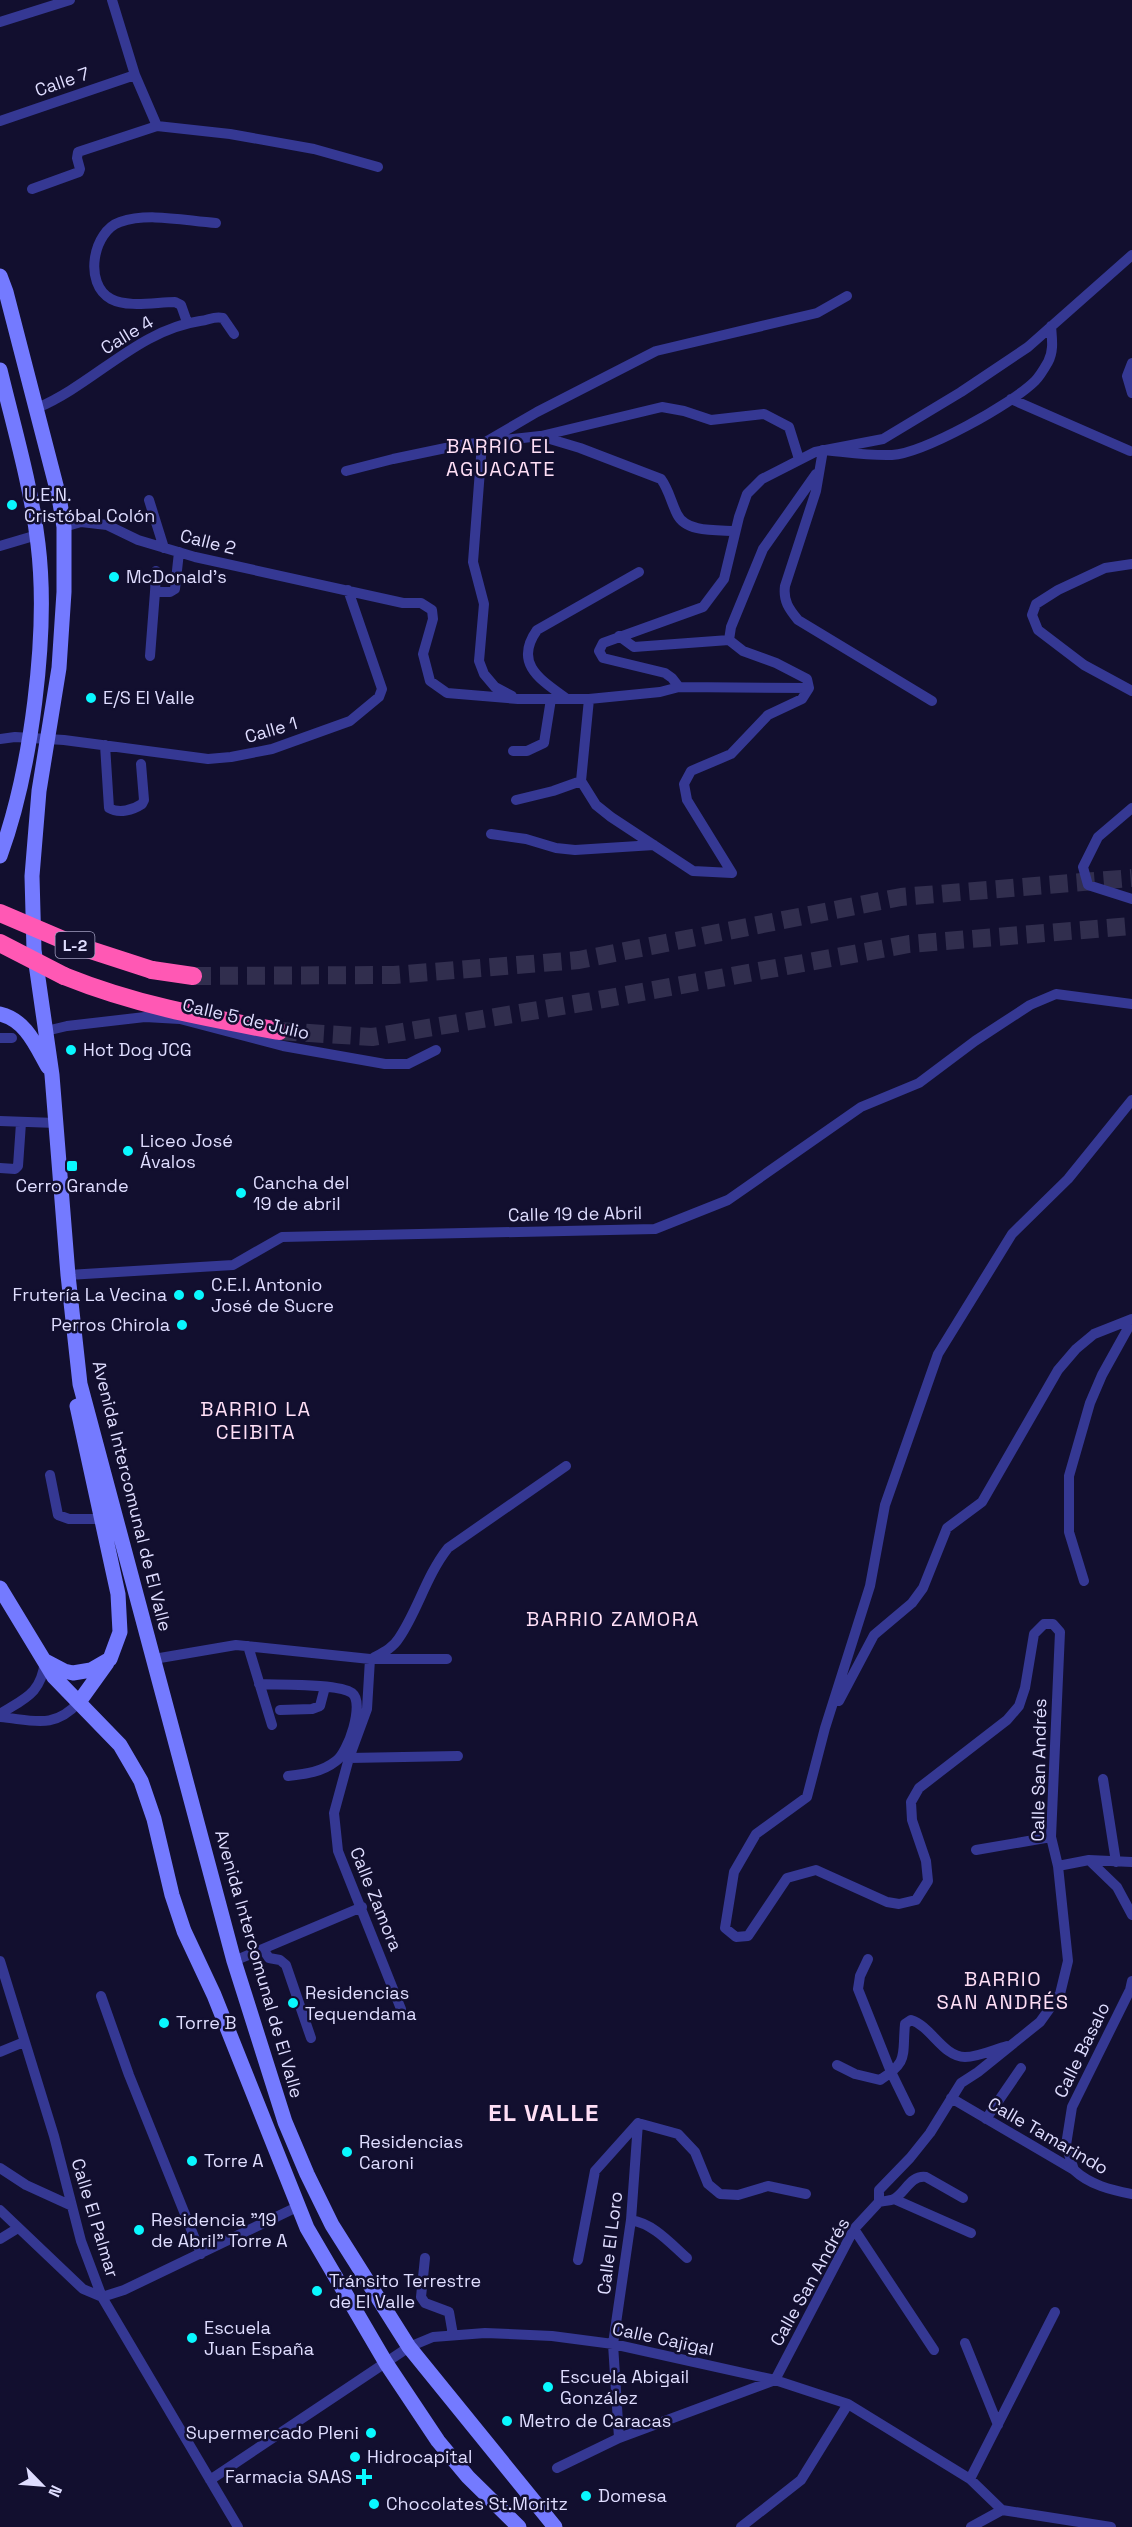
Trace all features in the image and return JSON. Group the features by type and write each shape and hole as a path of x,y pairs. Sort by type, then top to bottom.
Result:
{"highway":[{"name":"L-2","path":"0,913 65,941 152,970 193,976"},
{"name":"L-2","path":"0,943 72,979 108,994 185,1014 279,1031"}],"main road":[{"name":"Avenida Intercomunal de El Valle","path":"0,276 37,408 62,509 64,527 61,639 39,792 32,876 34,950 52,1075 68,1275 80,1384 234,1961 270,2079 307,2174 332,2224 409,2347 504,2467 555,2527"},
{"path":"0,370 32,500 41,582 41,630 28,738 9,832 0,856"},
{"path":"0,1014 16,1020 26,1030 52,1075"},
{"path":"79,1702 110,1659 118,1642 120,1611 77,1409 80,1384"},
{"path":"0,1588 64,1689 120,1745 141,1781 154,1819 172,1895 184,1931 214,1995 307,2228 386,2363 438,2441 468,2477 519,2527"},
{"path":"45,1661 64,1671 79,1673 91,1670 110,1659"}],"street":[{"path":"0,22 70,0"},
{"path":"112,0 135,75 157,126"},
{"name":"Calle 7","path":"0,121 135,75"},
{"path":"32,189 79,172 78,152 157,126 230,134 314,149 378,167"},
{"path":"187,322 181,305 175,302 122,302 106,295 98,284 95,268 97,249 105,231 118,222 158,218 216,223"},
{"path":"679,687 665,673 603,658 599,651 603,643 619,636 703,607 724,579 735,531 747,494 762,479 799,459 823,450 883,439 961,392 1028,346 1132,255"},
{"path":"482,444 537,412 656,351 817,313 847,296"},
{"name":"Calle 4","path":"37,408 83,384 134,347 172,327 187,322 204,321 214,316 223,318 234,333"},
{"path":"823,450 893,455 925,446 957,431 1011,399 1035,381 1049,361 1052,349 1051,326"},
{"path":"1132,363 1126,376 1132,393"},
{"path":"1011,399 1130,451"},
{"path":"346,471 460,445 540,436 662,407 711,420 764,414 789,427 799,459"},
{"path":"540,436 580,448 661,479 668,487 678,517 686,524 702,529 735,531"},
{"path":"482,444 473,562 484,604 479,661 484,674 495,687 518,699 589,699 660,692 679,687 809,688"},
{"path":"823,450 816,491 785,586 784,595 787,607 798,620 932,700"},
{"path":"729,640 730,627 763,549 818,472"},
{"path":"149,500 164,548"},
{"name":"Calle 2","path":"64,527 81,522 107,525 138,540 179,552 403,603 421,603 432,610 434,619 423,654 430,681 447,693 518,699"},
{"path":"0,546 37,535"},
{"path":"155,592 170,592 175,589 179,552"},
{"path":"1132,564 1105,568 1058,590 1036,604 1032,615 1038,630 1084,665 1132,691"},
{"path":"150,656 156,571"},
{"path":"567,699 533,673 528,659 530,640 537,630 639,572"},
{"name":"Calle 1","path":"28,738 105,745 208,759 272,749 350,721 379,697 382,689 348,590"},
{"path":"589,699 581,781 585,791 596,805 693,871 732,873 687,800 684,784 691,771 731,754 768,715 802,699 809,688 807,679 776,663 743,651 729,640 634,647 619,636"},
{"path":"513,751 527,751 544,743 551,699"},
{"path":"0,740 15,737 28,738"},
{"path":"105,745 109,808 120,812 142,804 144,800 141,764"},
{"path":"516,800 581,781"},
{"path":"1132,808 1098,837 1083,867 1088,885 1132,899"},
{"path":"491,834 575,850 654,845"},
{"name":"Calle 19 de Abril","path":"68,1275 233,1265 282,1237 655,1229 728,1200 861,1107 918,1083 975,1041 1030,1005 1056,994 1132,1004"},
{"name":"Calle 5 de Julio","path":"46,1031 67,1026 146,1017 180,1019 283,1046 384,1064 408,1064 436,1050"},
{"path":"0,1038 12,1038"},
{"path":"825,1728 870,1587 885,1505 938,1354 1012,1234 1068,1179 1132,1100"},
{"path":"0,1121 56,1123"},
{"path":"0,1168 15,1169 18,1166 21,1123"},
{"path":"825,1728 874,1635 912,1603 930,1573 947,1528 982,1502 1058,1370 1076,1349 1094,1334 1132,1320"},
{"path":"1084,1581 1069,1532 1069,1476 1090,1403 1102,1375 1132,1320"},
{"path":"370,1659 387,1650 398,1639 435,1565 448,1548 566,1466"},
{"path":"50,1475 58,1515 69,1519 100,1519"},
{"name":"Calle San Andrés","path":"775,2380 854,2229 879,2202 879,2190 930,2133 961,2083 1040,2022 1060,1994 1068,1961 1058,1866 1051,1837 1060,1632 1053,1624 1044,1624 1034,1634 1025,1688 1019,1706 1007,1720 919,1788 910,1802 912,1820 927,1861 928,1881 916,1900 899,1904 887,1902 816,1870 786,1878 748,1936 736,1938 725,1928 734,1872 756,1834 807,1797 825,1728"},
{"path":"154,1659 236,1645 370,1659 447,1659"},
{"path":"248,1646 272,1725"},
{"name":"Calle Zamora","path":"370,1659 368,1709 349,1758 334,1813 338,1851 401,2009"},
{"path":"0,1716 38,1687 43,1677 45,1661"},
{"path":"260,1684 346,1690 356,1699 355,1721 339,1759 316,1772 288,1776"},
{"path":"280,1710 312,1709 320,1706 325,1687"},
{"path":"0,1716 51,1722 79,1702"},
{"path":"349,1758 458,1756"},
{"path":"1103,1779 1116,1862"},
{"path":"976,1850 1051,1837"},
{"path":"1089,1860 1117,1887 1132,1915"},
{"path":"1058,1866 1089,1860 1132,1862"},
{"path":"234,1961 362,1907"},
{"path":"264,1949 269,1958 280,1960 286,1965 311,2038"},
{"path":"868,1959 860,1976 858,1989 891,2072 910,2111"},
{"name":"Calle El Palmar","path":"0,1961 54,2136 81,2241 102,2297 238,2527"},
{"name":"Calle Basalo","path":"1074,2170 1066,2145 1072,2107 1130,1990 1132,1981"},
{"path":"101,1996 129,2076 201,2253"},
{"path":"837,2065 855,2074 880,2080 902,2061 905,2024 911,2020 918,2022 948,2050 964,2057 1011,2045"},
{"path":"0,2052 24,2042"},
{"path":"986,2119 1021,2068"},
{"name":"Calle Tamarindo","path":"951,2098 1074,2170 1081,2177 1108,2189 1132,2194"},
{"path":"578,2260 595,2171 606,2156 638,2123 678,2134 695,2152 708,2184 720,2194 738,2195 768,2186 806,2194"},
{"name":"Calle El Loro","path":"619,2438 613,2344 631,2220 638,2123"},
{"path":"0,2168 26,2185 72,2206"},
{"path":"879,2202 894,2199 915,2178 921,2176 927,2177 963,2198"},
{"path":"894,2199 971,2233"},
{"path":"0,2210 83,2289 102,2297 124,2290 297,2207"},
{"path":"631,2220 642,2222 652,2228 687,2258"},
{"path":"0,2239 18,2228"},
{"path":"854,2229 934,2350"},
{"path":"425,2258 421,2296 428,2305 449,2312 453,2335"},
{"path":"970,2479 1054,2312"},
{"name":"Calle Cajigal","path":"210,2480 409,2347 433,2337 485,2333 552,2336 613,2344 775,2380 848,2404 970,2479 1002,2510"},
{"path":"965,2343 998,2425"},
{"path":"557,2468 619,2438 775,2380"},
{"path":"741,2527 801,2480 848,2404"},
{"path":"971,2527 1002,2510 1111,2527"}],"tunnel":[{"path":"193,976 394,975 579,960 901,897 1132,878"},
{"path":"279,1031 372,1037 587,1002 909,944 1132,926"}],"place":[{"name":"U.E.N. Cristóbal Colón","path":"12,505"},
{"name":"McDonald's","path":"114,577"},
{"name":"E/S El Valle","path":"91,698"},
{"name":"Hot Dog JCG","path":"71,1050"},
{"name":"Liceo José Ávalos","path":"128,1151"},
{"name":"Cerro Grande","path":"72,1166"},
{"name":"Cancha del 19 de abril","path":"241,1193"},
{"name":"Frutería La Vecina","path":"179,1295"},
{"name":"C.E.I. Antonio José de Sucre","path":"199,1295"},
{"name":"Perros Chirola","path":"182,1325"},
{"name":"Residencias Tequendama","path":"293,2003"},
{"name":"Torre B","path":"164,2023"},
{"name":"Residencias Caroni","path":"347,2152"},
{"name":"Torre A","path":"192,2161"},
{"name":"Residencia \"19 de Abril\" Torre A","path":"139,2230"},
{"name":"Tránsito Terrestre de El Valle","path":"317,2291"},
{"name":"Escuela Juan España","path":"192,2338"},
{"name":"Escuela Abigail González","path":"548,2387"},
{"name":"Metro de Caracas","path":"507,2421"},
{"name":"Supermercado Pleni","path":"371,2433"},
{"name":"Hidrocapital","path":"355,2457"},
{"name":"Farmacia SAAS","path":"364,2477"},
{"name":"Domesa","path":"586,2496"},
{"name":"Chocolates St.Moritz","path":"374,2504"}],"district":[{"name":"BARRIO EL AGUACATE","path":"501,458"},
{"name":"BARRIO LA CEIBITA","path":"256,1420"},
{"name":"BARRIO ZAMORA","path":"613,1619"},
{"name":"BARRIO SAN ANDRÉS","path":"1003,1990"},
{"name":"EL VALLE","path":"544,2113"}]}
